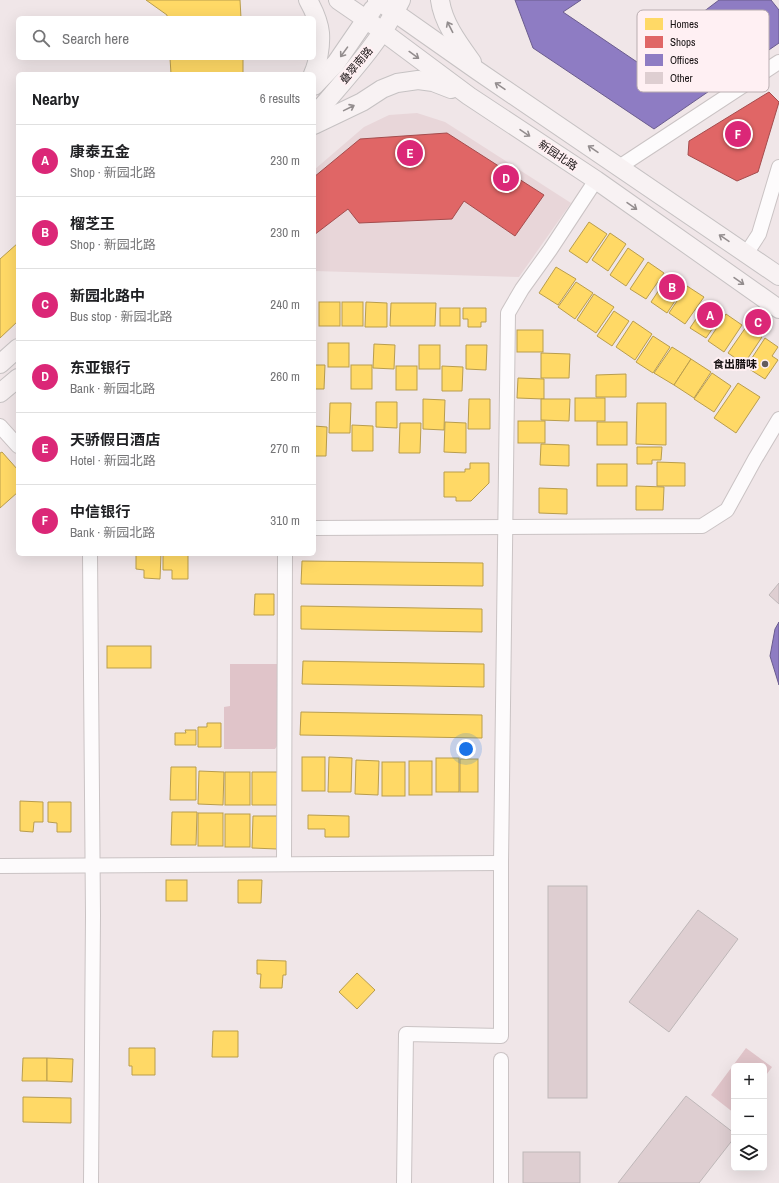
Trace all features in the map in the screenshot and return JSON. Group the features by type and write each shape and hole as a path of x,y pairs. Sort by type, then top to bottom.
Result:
{"main road":[{"path":"308,0 315,16"},
{"name":"新园北路","path":"338,0 469,96 596,180 779,309"},
{"path":"378,0 398,6 478,71 779,276"},
{"name":"叠翠南路","path":"316,84 336,63 378,0"},
{"path":"440,0 449,26 478,71"},
{"name":"叠翠南路","path":"316,114 372,47 398,6"},
{"path":"314,72 317,66 320,32 316,19"},
{"path":"316,124 362,102 382,89 397,83 418,80 433,82 469,96"},
{"path":"507,120 521,100"},
{"path":"0,364 16,350"},
{"path":"0,393 16,380"}],"street":[{"path":"769,69 779,62"},
{"path":"619,167 733,92"},
{"path":"746,254 759,234 779,168"},
{"path":"404,1183 406,1034 501,1036 501,863 508,313 522,289 550,250 596,180"},
{"path":"316,528 702,526 727,510 779,419"},
{"path":"0,426 16,444"},
{"path":"90,556 92,865 91,1183"},
{"path":"284,864 285,556"},
{"path":"0,866 501,863"},
{"path":"501,1060 501,1183"}],"shaded area":[{"path":"417,113 445,122 571,203 519,277 316,271 316,168 364,127 389,115"},
{"path":"230,664 281,664 281,740 275,749 224,749 224,707 230,706"},
{"path":"746,1048 767,1063 735,1063"},
{"path":"767,1063 772,1067 767,1074"},
{"path":"731,1068 731,1111 711,1095"}],"building: Homes":[{"path":"146,0 240,0 241,16 167,15"},
{"path":"170,60 243,60 243,72 171,72"},
{"path":"589,222 607,234 587,263 569,251"},
{"path":"610,233 626,244 608,271 592,260"},
{"path":"16,245 16,323 0,338 0,259"},
{"path":"628,248 644,259 626,286 610,275"},
{"path":"648,262 664,273 646,299 630,289"},
{"path":"556,267 576,279 558,305 539,293"},
{"path":"669,275 685,286 667,313 651,302"},
{"path":"576,282 593,293 575,319 558,307"},
{"path":"687,286 704,297 685,324 669,313"},
{"path":"594,294 614,307 596,333 577,320"},
{"path":"708,301 724,312 706,338 690,328"},
{"path":"319,302 340,302 340,326 319,326"},
{"path":"342,302 363,302 363,326 342,326"},
{"path":"366,302 387,303 387,327 365,327"},
{"path":"391,303 436,303 435,326 390,326"},
{"path":"440,308 460,308 460,326 440,326"},
{"path":"463,308 486,308 486,322 481,322 481,327 468,327 468,319 463,319"},
{"path":"614,311 629,321 612,346 597,336"},
{"path":"726,314 742,325 724,352 708,341"},
{"path":"633,321 652,334 635,360 616,347"},
{"path":"746,327 762,337 744,364 728,353"},
{"path":"517,330 543,330 543,352 517,352"},
{"path":"653,336 670,347 653,373 636,362"},
{"path":"765,338 778,347 772,356 778,360 765,379 746,367"},
{"path":"328,343 349,343 349,367 328,367"},
{"path":"374,344 395,345 394,369 373,368"},
{"path":"419,345 440,345 440,369 419,369"},
{"path":"466,345 487,345 486,370 466,369"},
{"path":"672,347 691,359 674,385 654,373"},
{"path":"541,353 570,354 569,378 541,378"},
{"path":"691,359 711,372 694,398 674,385"},
{"path":"316,365 325,365 324,389 316,389"},
{"path":"351,365 372,365 372,389 351,389"},
{"path":"396,366 417,366 417,390 396,390"},
{"path":"442,366 463,367 462,391 442,391"},
{"path":"712,373 731,386 714,412 694,399"},
{"path":"626,374 626,397 596,397 596,375"},
{"path":"518,378 544,379 544,399 517,398"},
{"path":"738,383 760,397 736,433 714,418"},
{"path":"575,398 605,398 605,421 575,421"},
{"path":"423,399 445,400 444,430 423,429"},
{"path":"469,399 490,399 490,429 468,429"},
{"path":"541,399 570,399 569,421 541,420"},
{"path":"376,402 397,402 397,428 376,427"},
{"path":"330,403 351,403 350,433 329,433"},
{"path":"637,403 666,403 666,445 636,444"},
{"path":"518,421 545,421 545,443 518,443"},
{"path":"445,422 466,423 466,453 444,452"},
{"path":"597,422 627,422 627,445 597,445"},
{"path":"400,423 421,423 420,453 399,453"},
{"path":"352,425 373,426 373,451 352,451"},
{"path":"316,426 327,427 326,456 316,456"},
{"path":"541,444 569,445 569,466 540,465"},
{"path":"637,447 662,447 661,460 652,460 652,464 637,464"},
{"path":"2,452 16,468 16,494 0,508 0,453"},
{"path":"657,462 685,463 685,486 657,486"},
{"path":"470,463 489,463 489,483 471,501 456,501 456,497 444,497 444,472 465,472 465,469 470,469"},
{"path":"597,464 627,464 627,486 597,486"},
{"path":"636,486 664,487 663,510 636,510"},
{"path":"539,488 567,489 567,514 539,513"},
{"path":"136,556 161,556 160,579 144,578 144,570 136,569"},
{"path":"163,556 188,556 188,579 172,579 172,570 163,570"},
{"path":"302,561 483,563 483,586 301,584"},
{"path":"255,594 274,594 274,615 254,615"},
{"path":"301,606 482,609 482,632 301,629"},
{"path":"107,646 151,646 151,668 107,668"},
{"path":"303,661 484,664 484,687 302,684"},
{"path":"301,712 482,715 482,738 300,735"},
{"path":"207,723 221,723 221,747 198,747 198,727 207,727"},
{"path":"185,730 196,730 196,745 175,745 175,733 186,733"},
{"path":"302,757 325,757 325,791 302,791"},
{"path":"329,757 352,758 351,792 328,792"},
{"path":"436,758 459,758 459,792 436,792"},
{"path":"460,759 478,759 478,792 460,792"},
{"path":"356,760 379,761 378,795 355,794"},
{"path":"409,761 432,761 432,795 409,795"},
{"path":"382,762 405,762 405,796 382,796"},
{"path":"171,767 196,767 196,800 170,800"},
{"path":"199,771 224,772 223,805 198,804"},
{"path":"225,772 250,772 250,805 225,805"},
{"path":"252,772 278,772 277,805 252,805"},
{"path":"20,801 43,802 43,822 34,822 33,832 20,831"},
{"path":"48,802 71,802 71,832 57,832 57,823 48,822"},
{"path":"172,812 197,812 196,845 171,845"},
{"path":"198,813 223,813 223,846 198,846"},
{"path":"225,814 250,814 250,847 225,847"},
{"path":"308,815 349,816 349,837 325,837 325,829 308,829"},
{"path":"253,816 278,816 277,849 252,848"},
{"path":"166,880 187,880 187,901 166,901"},
{"path":"238,880 262,880 261,903 238,903"},
{"path":"257,960 286,961 286,975 283,975 282,988 260,988 261,974 257,974"},
{"path":"357,973 375,990 357,1009 339,992"},
{"path":"213,1031 238,1031 238,1057 212,1057"},
{"path":"129,1048 155,1048 155,1075 132,1075 132,1066 129,1066"},
{"path":"23,1058 47,1058 47,1081 22,1081"},
{"path":"47,1058 73,1059 72,1082 47,1081"},
{"path":"23,1097 71,1098 71,1123 23,1122"}],"building: Shops":[{"path":"769,92 779,102 758,172 737,181 688,155 689,141"},
{"path":"447,133 544,195 515,236 464,201 452,219 359,223 348,209 316,233 316,175 360,139"}],"building: Offices":[{"path":"515,0 581,0 563,12 637,62 637,92 708,92 654,129 533,48"},
{"path":"719,0 771,0 779,10 779,43 769,50 769,10 706,10"},
{"path":"779,622 779,685 770,656 775,629"}],"building: Other":[{"path":"779,583 779,604 769,595"},
{"path":"548,886 587,886 587,1098 548,1098"},
{"path":"698,910 738,939 669,1032 629,1002"},
{"path":"686,1096 731,1131 731,1142 699,1183 618,1183"},
{"path":"523,1152 580,1152 580,1183 523,1183"}],"place":[{"name":"中信银行","path":"738,134"},
{"name":"天骄假日酒店","path":"410,153"},
{"name":"东亚银行","path":"506,178"},
{"name":"榴芝王","path":"672,287"},
{"name":"康泰五金","path":"710,315"},
{"name":"新园北路中","path":"758,322"},
{"name":"食出腊味","path":"765,364"}]}
